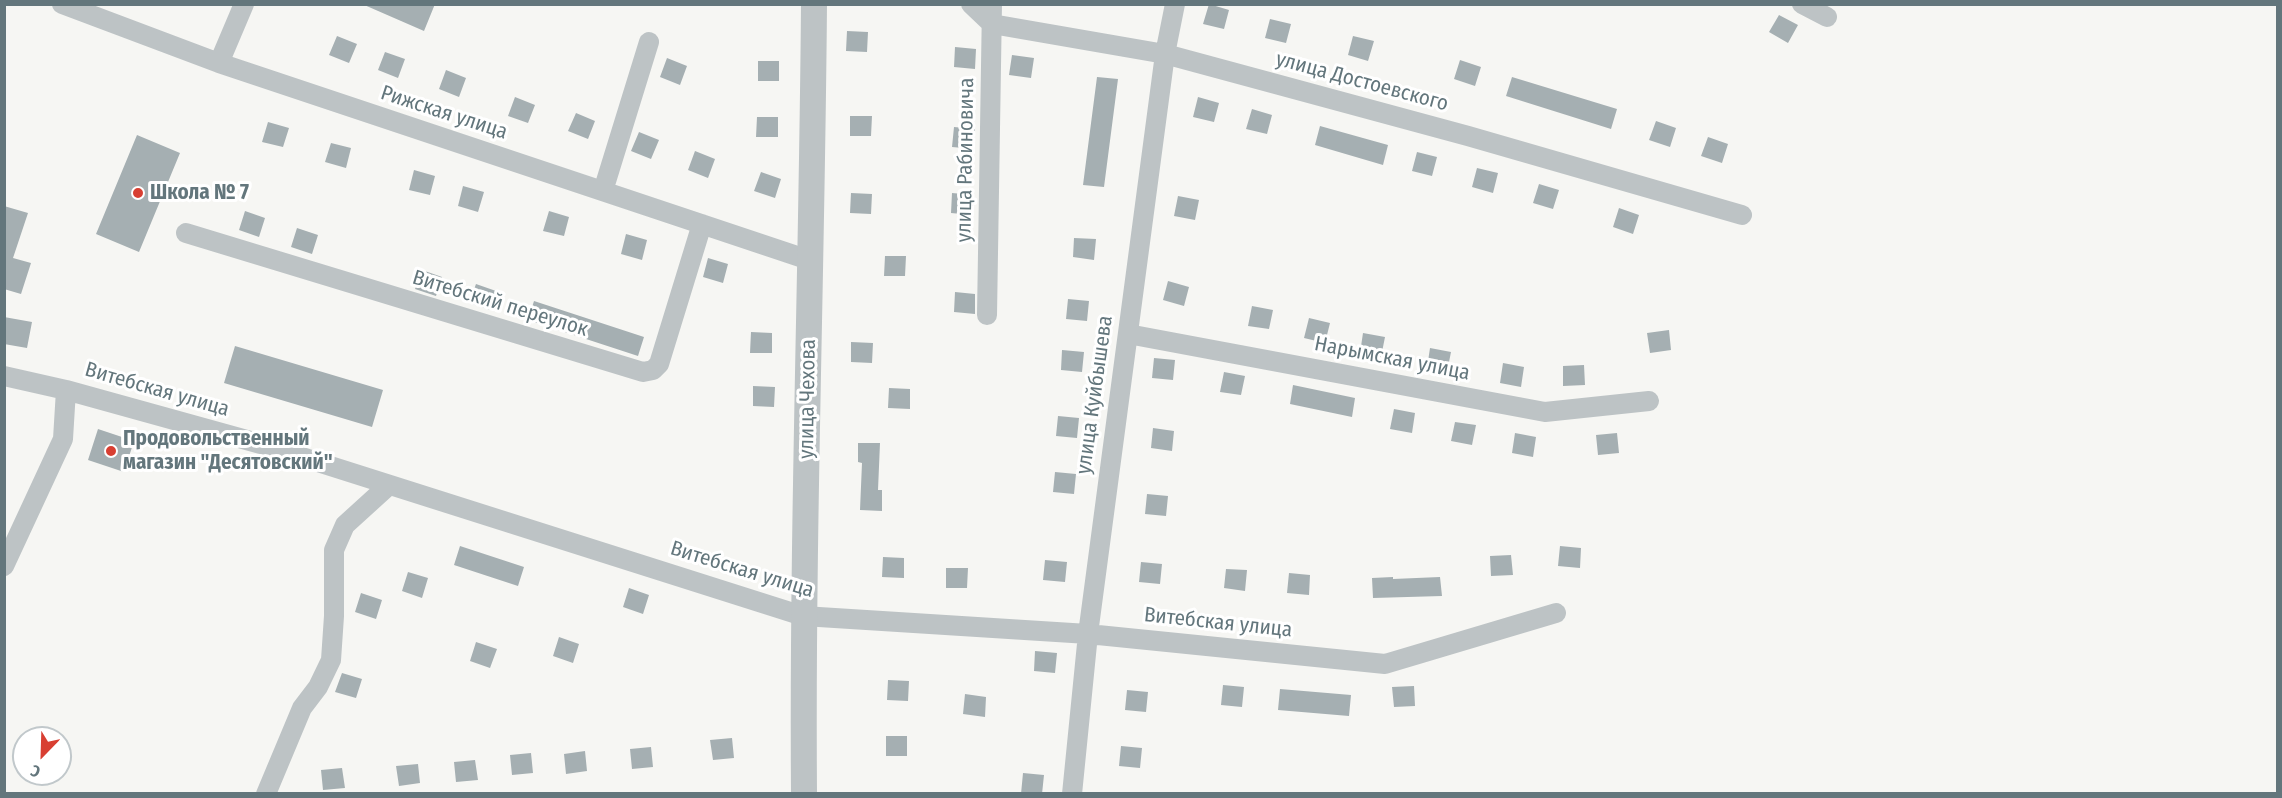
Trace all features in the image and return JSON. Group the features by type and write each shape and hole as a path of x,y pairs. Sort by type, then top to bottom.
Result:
{"street":[{"name":"Рижская улица","path":"62,4 219,63 812,261"},
{"path":"219,63 244,4"},
{"name":"улица Чехова","path":"804,794 803,616 812,261 814,4"},
{"path":"971,4 992,14"},
{"name":"улица Куйбышева","path":"1072,794 1088,634 1166,54 1175,4"},
{"path":"1802,4 1827,17"},
{"name":"улица Достоевского","path":"992,14 1166,54 1479,139 1742,215"},
{"name":"улица Рабиновича","path":"987,315 992,14"},
{"path":"603,192 649,42"},
{"name":"Витебский переулок","path":"186,233 644,372 653,370 659,363 702,224"},
{"name":"Нарымская улица","path":"1128,334 1545,412 1649,401"},
{"name":"Витебская улица","path":"4,376 66,390 261,444 803,616 1088,634 1384,664 1556,613"},
{"path":"4,566 63,439 66,390"},
{"path":"266,794 302,708 318,687 331,660 334,550 345,525 389,484"}],"building":[{"path":"362,4 435,4 424,31"},
{"path":"1209,4 1229,10 1224,29 1203,24"},
{"path":"1779,15 1798,25 1788,43 1769,32"},
{"path":"1270,19 1291,24 1286,43 1265,38"},
{"path":"847,31 868,32 867,52 846,51"},
{"path":"337,36 357,44 349,63 329,55"},
{"path":"1353,36 1374,41 1368,61 1348,55"},
{"path":"955,47 976,49 975,69 954,67"},
{"path":"385,52 405,59 398,78 378,70"},
{"path":"1012,55 1034,58 1031,78 1009,75"},
{"path":"667,58 687,66 680,85 660,77"},
{"path":"1460,60 1481,67 1475,86 1454,79"},
{"path":"758,61 779,61 779,81 758,81"},
{"path":"446,70 466,78 459,97 439,89"},
{"path":"1097,77 1118,79 1104,187 1083,185"},
{"path":"1512,77 1617,109 1611,129 1506,96"},
{"path":"515,97 535,105 528,123 508,116"},
{"path":"1198,97 1219,103 1214,122 1193,117"},
{"path":"1252,109 1272,115 1267,134 1246,129"},
{"path":"576,113 595,121 588,139 568,131"},
{"path":"850,116 872,116 871,136 850,136"},
{"path":"757,117 778,117 778,137 756,137"},
{"path":"1656,121 1676,128 1670,147 1649,140"},
{"path":"268,122 289,128 283,147 262,142"},
{"path":"1320,126 1388,145 1383,165 1315,145"},
{"path":"954,127 975,129 974,149 952,147"},
{"path":"639,132 659,140 651,159 631,151"},
{"name":"Школа № 7","path":"137,135 180,153 139,252 96,234"},
{"path":"1708,137 1728,144 1722,163 1701,156"},
{"path":"331,143 351,148 346,168 325,162"},
{"path":"695,151 715,159 708,178 688,170"},
{"path":"1417,152 1437,157 1432,176 1412,171"},
{"path":"1477,168 1498,173 1493,193 1472,187"},
{"path":"414,170 435,176 430,195 409,190"},
{"path":"761,172 781,179 775,198 754,191"},
{"path":"1539,184 1559,190 1553,209 1533,203"},
{"path":"463,186 484,192 478,212 458,206"},
{"path":"851,193 872,194 871,214 850,213"},
{"path":"952,193 974,195 972,215 951,213"},
{"path":"1178,196 1199,200 1195,220 1174,216"},
{"path":"4,206 28,213 13,258 31,263 21,294 4,289"},
{"path":"1619,208 1639,215 1633,234 1613,227"},
{"path":"245,211 265,218 259,237 239,230"},
{"path":"549,211 569,217 564,236 543,231"},
{"path":"297,228 318,235 312,254 291,247"},
{"path":"626,234 647,240 642,260 621,254"},
{"path":"1074,238 1096,239 1094,260 1073,257"},
{"path":"885,256 906,256 905,276 884,276"},
{"path":"708,258 728,264 723,283 703,277"},
{"path":"422,270 442,277 436,296 415,289"},
{"path":"1168,281 1189,287 1184,306 1163,300"},
{"path":"476,284 496,291 490,310 469,303"},
{"path":"955,292 975,294 975,314 954,312"},
{"path":"1068,299 1089,301 1087,321 1066,319"},
{"path":"534,301 644,337 638,356 528,320"},
{"path":"1252,306 1273,310 1269,329 1248,326"},
{"path":"4,317 32,322 27,348 4,344"},
{"path":"1309,318 1330,323 1325,343 1304,338"},
{"path":"1669,330 1671,350 1650,353 1647,333"},
{"path":"751,332 772,333 772,353 750,353"},
{"path":"1363,333 1385,337 1381,357 1360,353"},
{"path":"851,342 873,343 872,363 851,362"},
{"path":"235,346 383,390 372,427 224,383"},
{"path":"1430,348 1451,352 1447,372 1427,368"},
{"path":"1062,350 1084,352 1082,372 1061,370"},
{"path":"1154,358 1175,360 1173,380 1152,378"},
{"path":"1503,363 1524,367 1521,387 1500,383"},
{"path":"1584,365 1585,385 1563,386 1563,366"},
{"path":"1224,372 1245,376 1241,395 1220,392"},
{"path":"1293,385 1355,398 1352,417 1290,404"},
{"path":"753,386 775,387 774,407 753,406"},
{"path":"889,388 910,389 910,409 888,408"},
{"path":"1394,409 1415,413 1412,433 1390,429"},
{"path":"1058,416 1079,418 1077,438 1056,436"},
{"path":"1455,422 1476,425 1472,445 1451,441"},
{"path":"1153,428 1174,431 1172,451 1151,448"},
{"name":"Продовольственный магазин \"Деcятовский\"","path":"98,429 134,441 124,472 88,460"},
{"path":"1515,433 1536,437 1533,457 1512,453"},
{"path":"1617,433 1619,453 1598,455 1596,435"},
{"path":"858,443 880,443 878,490 882,490 882,511 860,510 862,463 858,462"},
{"path":"1055,472 1076,474 1074,494 1053,492"},
{"path":"1147,494 1168,496 1166,516 1145,514"},
{"path":"460,546 524,567 518,586 454,565"},
{"path":"1560,546 1581,548 1580,568 1558,566"},
{"path":"1511,555 1513,575 1491,576 1490,556"},
{"path":"883,557 904,558 904,578 882,577"},
{"path":"1045,560 1067,562 1065,582 1043,580"},
{"path":"1141,562 1162,564 1160,584 1139,582"},
{"path":"946,568 968,568 967,588 946,588"},
{"path":"1226,569 1247,570 1245,591 1224,588"},
{"path":"408,572 428,578 422,598 402,591"},
{"path":"1289,573 1310,575 1309,595 1287,593"},
{"path":"1393,577 1393,579 1440,577 1442,596 1373,598 1372,578"},
{"path":"629,588 649,595 643,614 623,607"},
{"path":"361,593 382,600 376,619 355,612"},
{"path":"559,637 579,644 573,663 553,656"},
{"path":"476,642 497,649 490,668 470,661"},
{"path":"1035,651 1057,653 1055,673 1034,671"},
{"path":"342,673 362,679 356,698 335,692"},
{"path":"888,680 909,681 908,701 887,700"},
{"path":"1223,685 1244,687 1242,707 1221,705"},
{"path":"1414,686 1415,706 1394,707 1392,687"},
{"path":"1280,689 1351,695 1349,716 1278,710"},
{"path":"1127,690 1148,692 1146,712 1125,710"},
{"path":"965,694 986,697 985,717 963,714"},
{"path":"886,736 907,736 907,756 886,756"},
{"path":"732,738 734,758 713,760 710,740"},
{"path":"1121,746 1142,748 1140,768 1119,766"},
{"path":"651,747 653,767 632,769 630,749"},
{"path":"585,751 587,771 566,774 564,754"},
{"path":"531,753 533,773 512,775 510,755"},
{"path":"475,760 478,780 456,782 454,762"},
{"path":"418,764 420,783 399,786 396,766"},
{"path":"342,768 345,788 323,790 321,770"},
{"path":"1023,773 1044,775 1042,794 1021,794"}],"place":[{"name":"Школа № 7","path":"138,193"},
{"name":"Продовольственный магазин \"Деcятовский\"","path":"111,451"}]}
